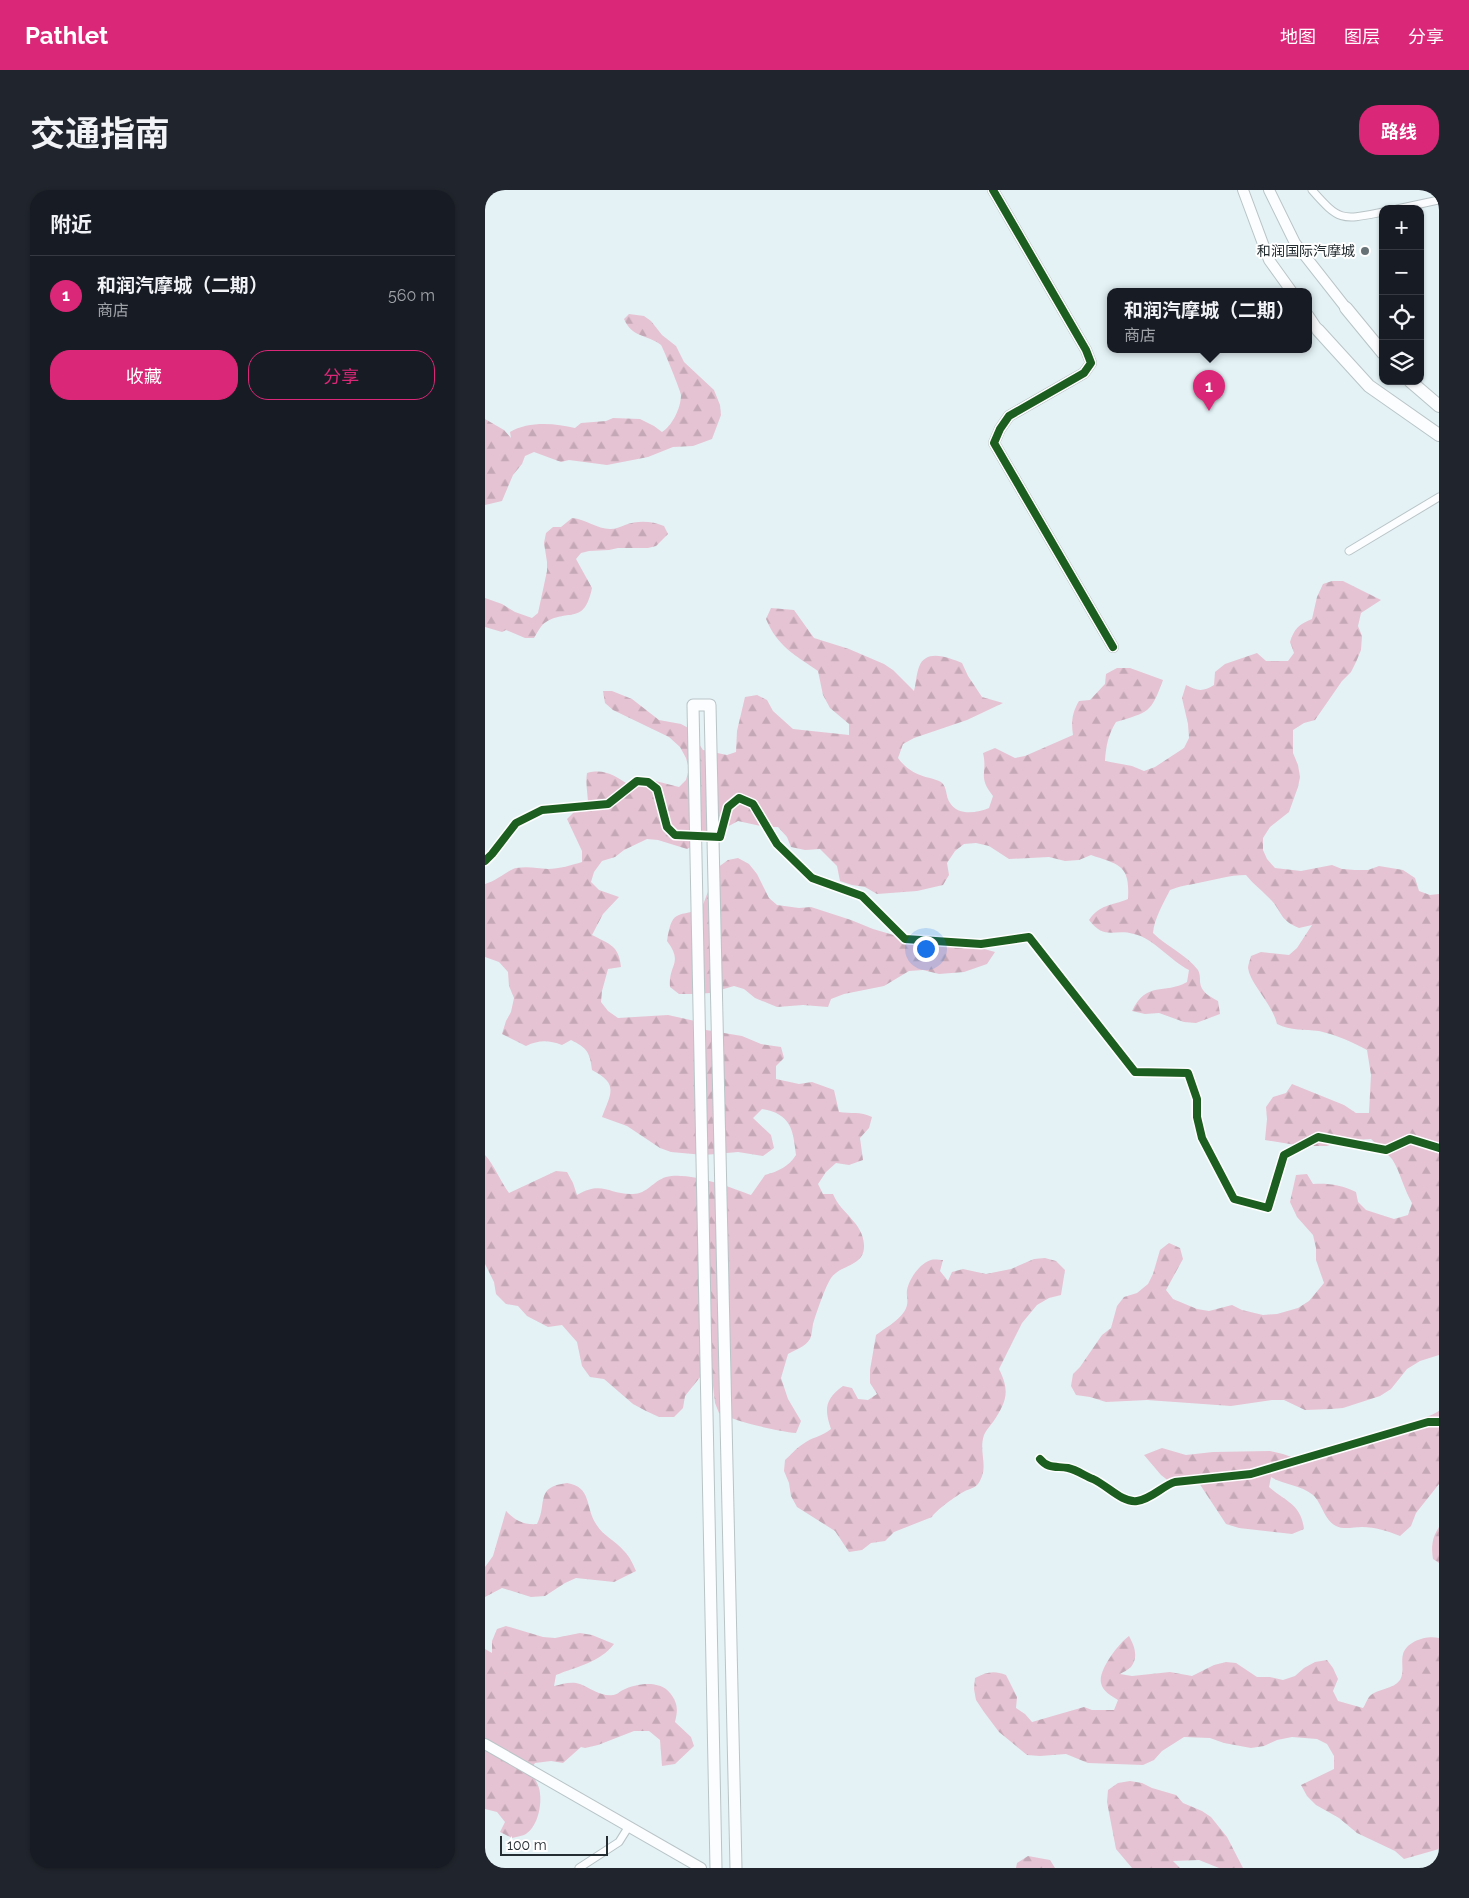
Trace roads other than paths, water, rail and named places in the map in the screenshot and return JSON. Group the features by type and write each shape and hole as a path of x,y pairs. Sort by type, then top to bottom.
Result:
{"highway":[{"path":"1346,308 1379,348"},
{"path":"1319,330 1369,386 1439,435"},
{"path":"1415,385 1439,406"}],"main road":[{"path":"716,1868 693,705 710,705 736,1868"}],"street":[{"path":"993,190 1086,350 1091,363 1084,373 1009,416 1000,429 994,443 1113,647"},
{"path":"1243,190 1269,260 1289,288"},
{"path":"1269,190 1295,243 1346,308"},
{"path":"1312,190 1329,210 1341,216 1356,217 1379,213"},
{"path":"1416,205 1439,200"},
{"path":"1312,320 1319,330"},
{"path":"1349,551 1439,498"},
{"path":"485,861 516,823 542,810 608,804 637,781 648,782 657,789 667,827 675,835 720,837 728,807 739,798 753,804 777,844 811,878 862,896 905,939 981,944 1029,937 1135,1072 1188,1073 1197,1099 1197,1117 1202,1138 1234,1199 1268,1208 1284,1154 1318,1137 1386,1150 1410,1139 1439,1148"},
{"path":"1040,1459 1048,1466 1069,1468 1103,1483 1127,1501 1136,1502 1175,1482 1251,1474 1428,1422 1439,1422"},
{"path":"485,1744 701,1868"},
{"path":"579,1868 619,1842 629,1826"}],"place":[{"name":"和润国际汽摩城","path":"1365,251"},
{"name":"和润汽摩城（二期）","path":"1209,411"}]}
